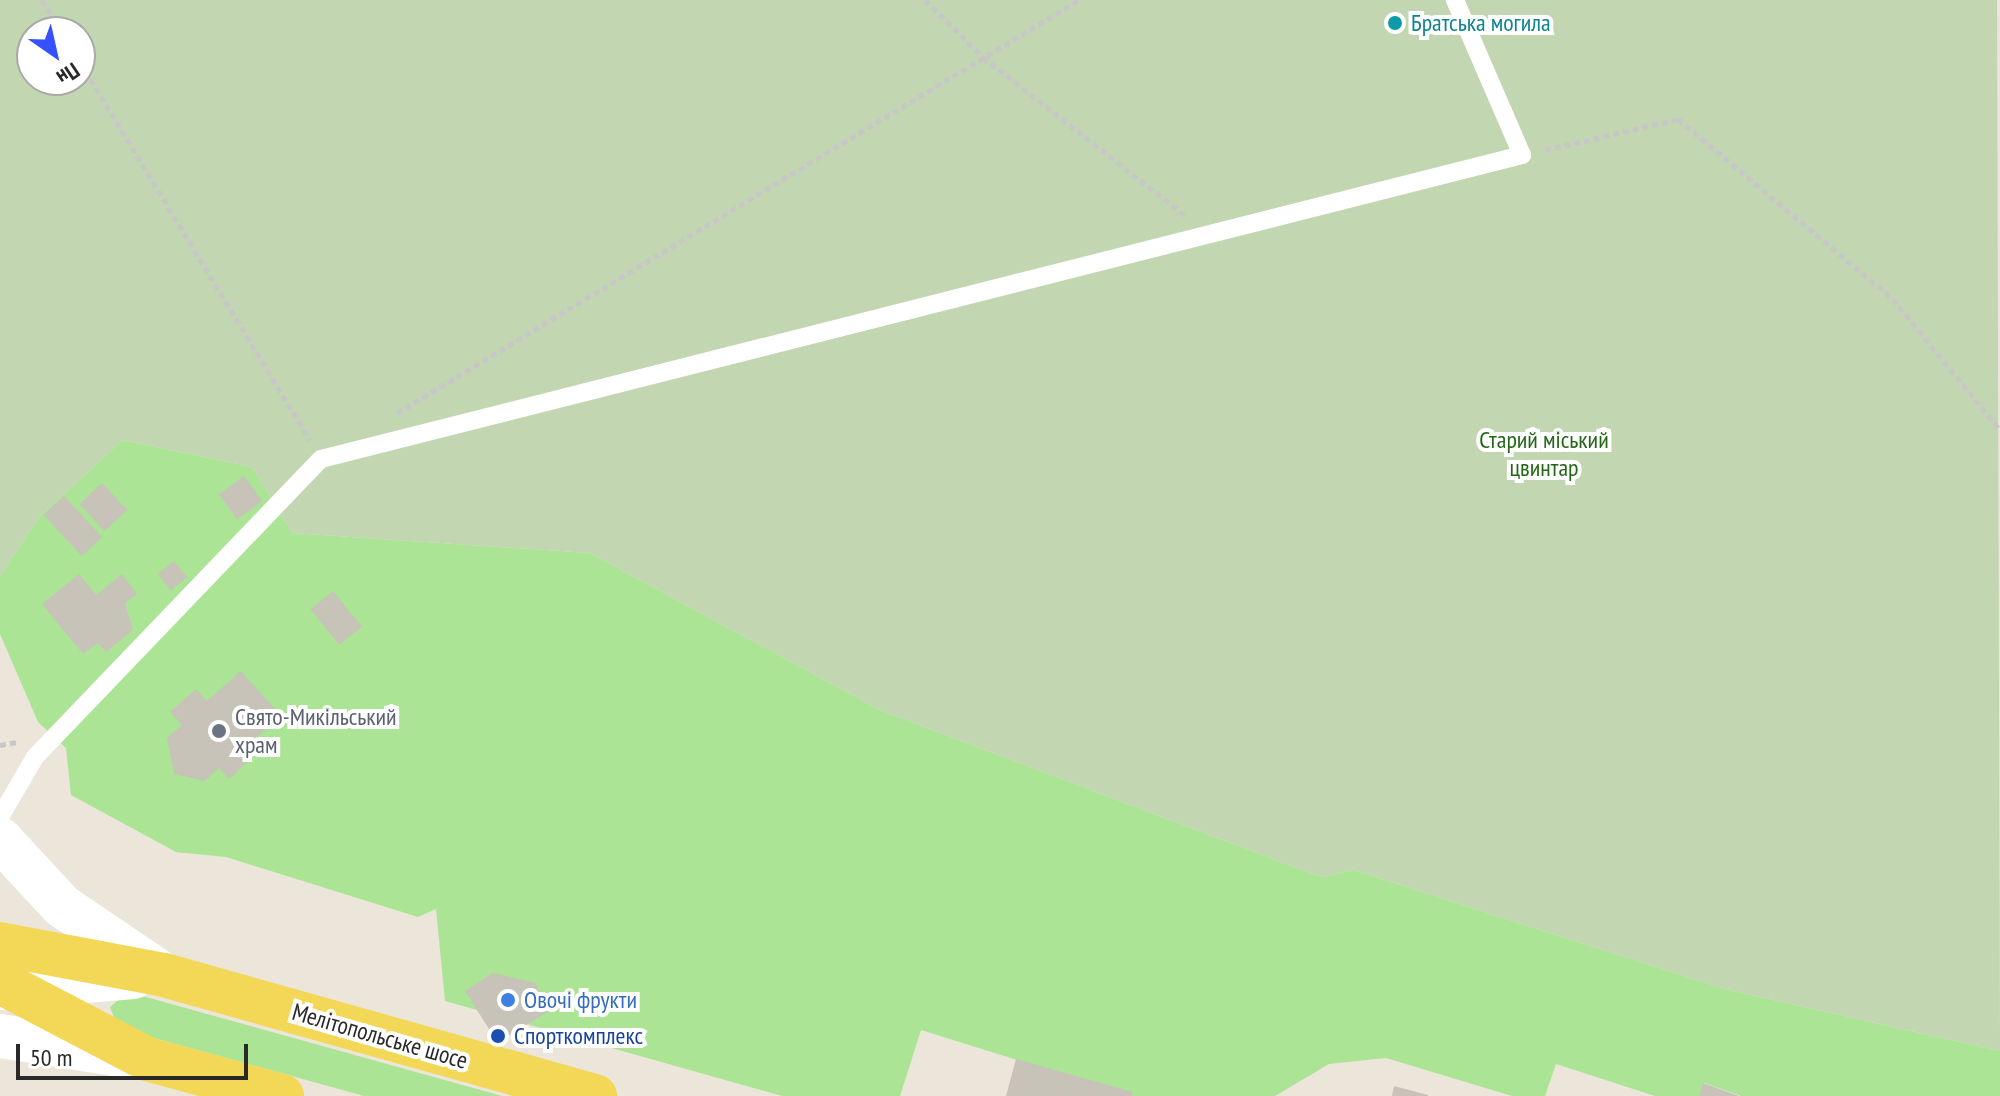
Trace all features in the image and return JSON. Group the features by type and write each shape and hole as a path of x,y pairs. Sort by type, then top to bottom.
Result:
{"main road":[{"path":"0,839 62,906 164,975"},
{"path":"3,973 164,975"},
{"path":"3,973 147,1059"},
{"name":"Мелітопольське шосе","path":"164,975 595,1096"},
{"path":"0,1036 147,1059 282,1096"}],"lane":[{"path":"0,817 35,757 321,459 1522,155 1455,0"}],"path":[{"path":"925,0 983,57 1210,234"},
{"path":"388,418 1079,0"},
{"path":"96,88 321,459"},
{"path":"1522,155 1678,119 1893,299 2000,430"}],"green space":[{"name":"Старий міський цвинтар","path":"0,0 1997,0 2000,1051 1725,989 1354,870 1321,877 880,710 590,553 292,533 252,467 123,440 40,516 0,576"},
{"path":"123,440 252,467 292,533 590,553 880,710 1321,877 1354,870 1725,989 2000,1051 2000,1096 1741,1096 1704,1083 1699,1096 1655,1096 1556,1064 1545,1096 1512,1096 1386,1058 1329,1064 1275,1096 1132,1096 921,1030 900,1096 782,1096 445,1001 436,909 418,917 226,857 176,852 71,795 66,748 38,722 0,634 0,576 40,516"},
{"path":"128,992 502,1096 364,1096 118,1028 110,1007"}],"building":[{"path":"244,476 262,501 237,519 219,494"},
{"path":"102,483 127,510 105,531 79,504"},
{"path":"64,496 102,537 82,556 44,515"},
{"path":"174,561 187,577 171,591 158,574"},
{"path":"79,574 96,595 122,574 137,594 125,603 133,630 106,652 98,643 83,654 42,604"},
{"path":"333,591 362,627 339,645 310,609"},
{"name":"Свято-Микільський храм","path":"241,671 281,716 247,746 255,755 229,779 219,768 205,781 174,774 167,738 182,725 170,712 196,689 207,701"},
{"name":"Овочі фрукти","path":"493,973 535,983 551,1010 508,1036 489,1029 465,991"},
{"path":"1016,1059 1133,1092 1132,1096 1006,1096"},
{"path":"1703,1083 1739,1096 1699,1096"},
{"path":"1394,1086 1428,1095 1428,1096 1392,1096"}],"place":[{"name":"Братська могила","path":"1395,23"},
{"name":"Свято-Микільський храм","path":"219,731"},
{"name":"Овочі фрукти","path":"508,1000"},
{"name":"Спорткомплекс","path":"498,1036"}]}
